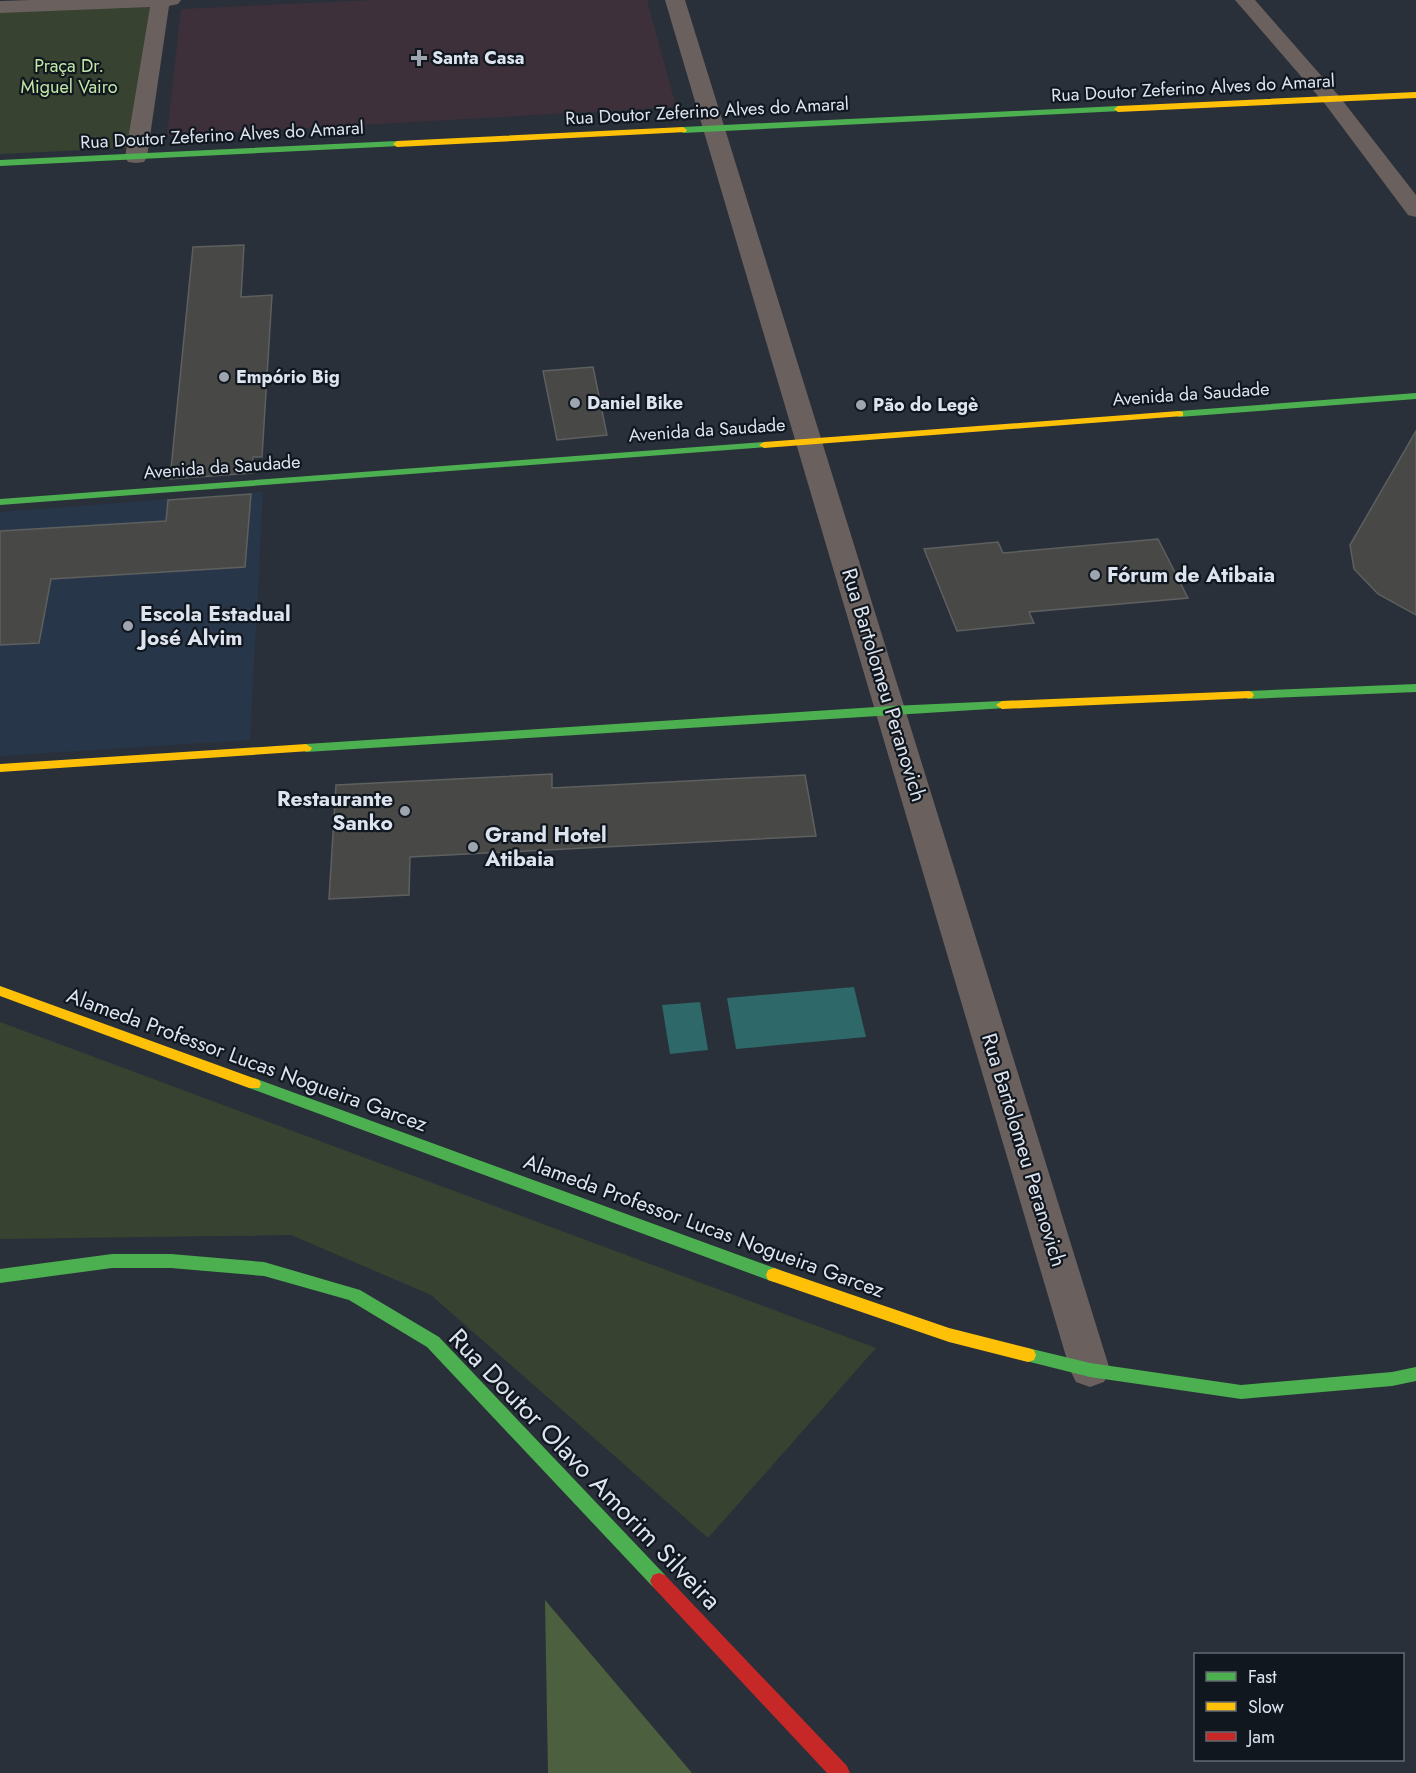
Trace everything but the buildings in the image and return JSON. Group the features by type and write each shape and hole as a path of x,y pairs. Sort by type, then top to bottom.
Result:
{"street":[{"path":"136,157 160,0"},
{"path":"0,7 171,0"},
{"name":"Rua Bartolomeu Peranovich","path":"675,0 716,129 1090,1370"},
{"path":"1245,0 1332,99 1416,210"},
{"name":"Rua Doutor Zeferino Alves do Amaral","path":"0,163 1416,96"},
{"name":"Avenida da Saudade","path":"0,502 1416,396"},
{"path":"0,768 891,710 1416,688"},
{"name":"Alameda Professor Lucas Nogueira Garcez","path":"0,991 758,1270 949,1335 1090,1370 1241,1392 1392,1379 1416,1374"},
{"name":"Rua Doutor Olavo Amorim Silveira","path":"0,1276 112,1262 171,1261 264,1269 354,1295 434,1342 840,1773"}],"shaded area":[{"name":"Santa Casa","path":"373,0 647,0 676,107 167,136 181,9"},
{"name":"Escola Estadual José Alvim","path":"263,492 250,740 0,756 0,512"},
{"path":"854,987 866,1037 736,1049 727,998"},
{"path":"700,1002 708,1050 670,1054 662,1005"},
{"path":"545,1600 692,1773 548,1773"}],"green space":[{"name":"Praça Dr. Miguel Vairo","path":"151,4 127,148 0,154 0,10"},
{"path":"0,1022 876,1348 708,1538 431,1295 291,1235 0,1239"}],"traffic: fast":[{"path":"683,130 1118,109"},
{"path":"0,163 397,144"},
{"path":"1179,414 1416,396"},
{"path":"0,502 764,445"},
{"path":"1248,695 1416,688"},
{"path":"306,748 891,710 1002,705"},
{"path":"254,1084 774,1275"},
{"path":"0,1276 112,1261 171,1261 264,1269 354,1295 433,1342 659,1581"},
{"path":"1028,1355 1090,1370 1241,1392 1392,1379 1416,1374"}],"traffic: slow":[{"path":"1118,109 1416,95"},
{"path":"397,144 683,130"},
{"path":"764,445 1179,414"},
{"path":"1002,705 1248,695"},
{"path":"0,768 306,748"},
{"path":"0,991 254,1084"},
{"path":"774,1275 949,1335 1028,1355"}],"traffic: jam":[{"path":"659,1581 840,1773"}],"place":[{"name":"Santa Casa","path":"419,58"},
{"name":"Empório Big","path":"224,377"},
{"name":"Daniel Bike","path":"575,403"},
{"name":"Pão do Legè","path":"861,405"},
{"name":"Fórum de Atibaia","path":"1095,575"},
{"name":"Escola Estadual José Alvim","path":"128,626"},
{"name":"Restaurante Sanko","path":"405,811"},
{"name":"Grand Hotel Atibaia","path":"473,847"}]}
